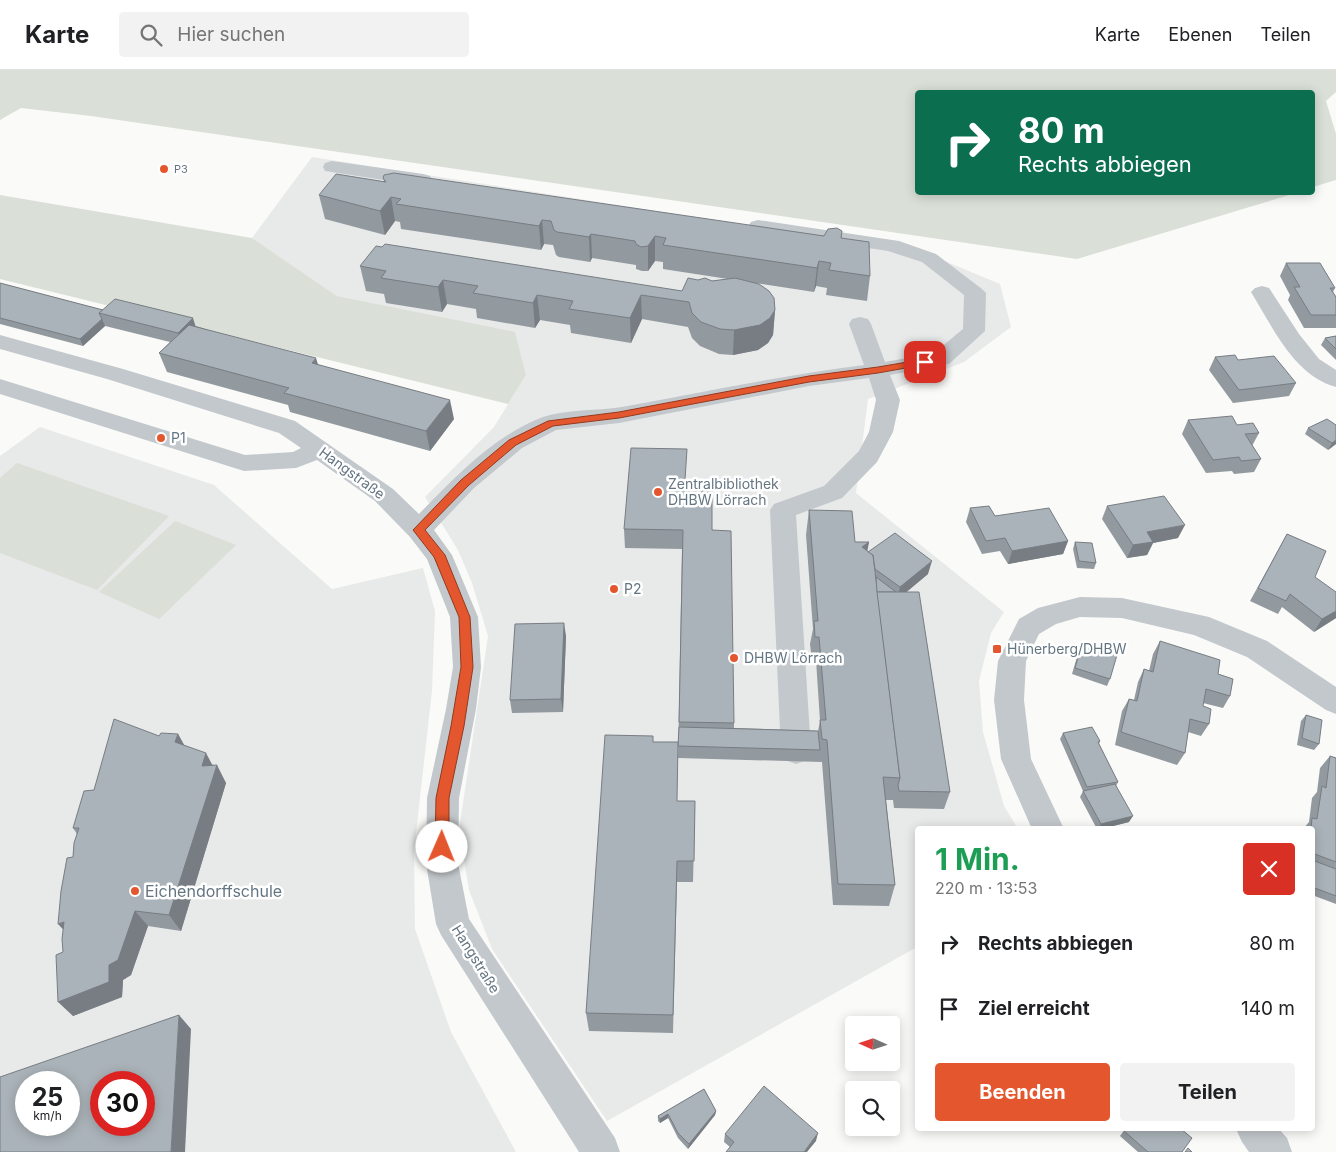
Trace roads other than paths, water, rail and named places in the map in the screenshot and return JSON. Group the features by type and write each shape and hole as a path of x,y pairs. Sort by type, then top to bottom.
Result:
{"street":[{"path":"332,167 441,182"},
{"path":"418,530 465,482 512,442 551,423 619,415 809,379 941,359 974,330 975,293 929,258 892,245 737,224"},
{"path":"1262,292 1290,338 1311,364 1336,380"},
{"path":"796,750 783,510 833,492 868,456 881,432 888,400 860,324"},
{"name":"Hangstraße","path":"0,342 115,374 287,427 384,495 439,555 464,617 467,667 443,798 442,863 452,924 601,1152"},
{"path":"0,386 244,463 296,460 319,450"},
{"path":"1047,826 1016,758 1010,729 1009,700 1012,661 1029,627 1048,615 1080,607 1122,608 1199,625 1257,649 1336,702"},
{"path":"1257,1131 1273,1152"}],"place":[{"name":"P3","path":"164,169"},
{"name":"P1","path":"161,438"},
{"name":"Zentralbibliothek DHBW Lörrach","path":"658,492"},
{"name":"P2","path":"614,589"},
{"name":"Hünerberg/DHBW","path":"997,649"},
{"name":"DHBW Lörrach","path":"734,658"},
{"name":"Eichendorffschule","path":"135,891"}]}
